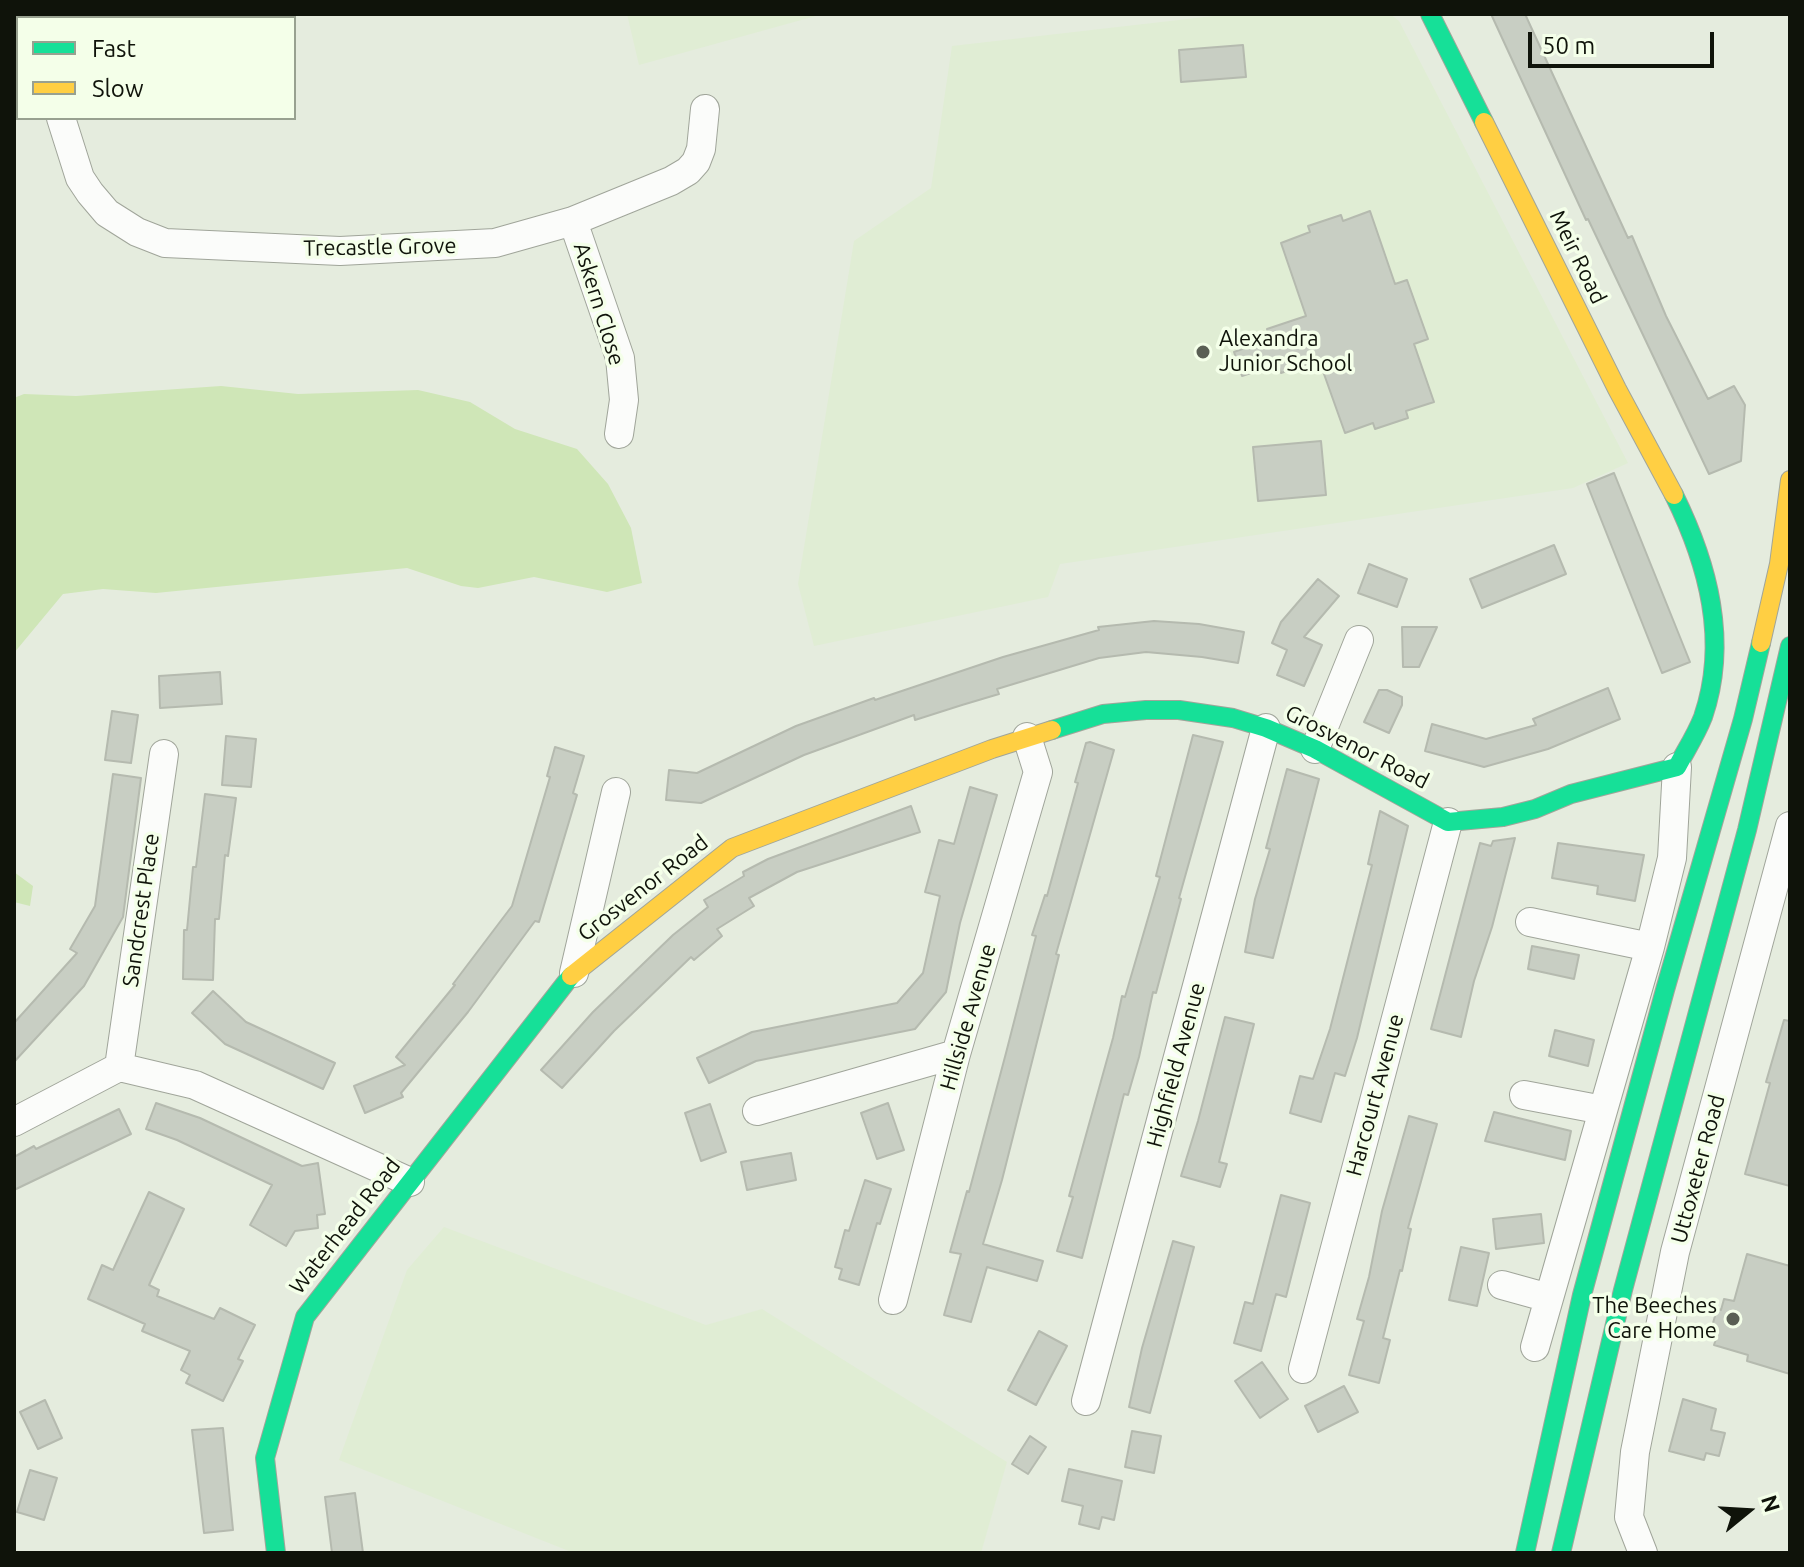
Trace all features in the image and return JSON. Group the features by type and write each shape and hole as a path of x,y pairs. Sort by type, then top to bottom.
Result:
{"main road":[{"name":"Meir Road","path":"1430,14 1549,257 1686,519 1703,558 1712,605 1714,664 1702,719 1677,767"},
{"path":"1525,1553 1582,1295 1743,719 1779,564 1790,480"},
{"path":"1561,1553 1588,1427 1738,863 1790,646"},
{"name":"Grosvenor Road","path":"574,973 732,848 1027,737 1103,714 1179,710 1233,718 1266,728 1315,749 1448,822"},
{"path":"1448,822 1535,809 1571,794 1677,767"},
{"name":"Waterhead Road","path":"276,1553 265,1458 305,1317 574,973"},
{"path":"1591,1508 1603,1374"},
{"path":"1510,1538 1553,1421"}],"street":[{"name":"Trecastle Grove","path":"62,120 80,178 90,193 107,213 137,232 165,243 340,251 495,243 573,221 688,171 701,149 705,109"},
{"name":"Askern Close","path":"573,221 620,358 624,400 619,434"},
{"path":"1315,749 1359,640"},
{"name":"Highfield Avenue","path":"1086,1401 1266,728"},
{"name":"Hillside Avenue","path":"893,1300 956,1054 1038,772 1027,737"},
{"name":"Sandcrest Place","path":"119,1067 164,754"},
{"path":"1535,1347 1650,947 1672,858 1677,767"},
{"path":"574,973 616,792"},
{"name":"Harcourt Avenue","path":"1303,1369 1448,822"},
{"name":"Uttoxeter Road","path":"1643,1553 1629,1517 1635,1452 1675,1252 1790,826"},
{"path":"1530,922 1650,947"},
{"path":"757,1111 956,1054"},
{"path":"14,1122 119,1067 195,1085 410,1182"},
{"path":"1524,1095 1603,1110"},
{"path":"1502,1285 1549,1298"}],"shaded area":[{"path":"627,14 823,14 639,65"},
{"name":"Alexandra Junior School","path":"1231,14 1390,14 1399,21 1628,463 1573,488 1060,564 1048,597 814,646 798,584 854,241 931,188 952,46"},
{"path":"444,1227 706,1325 762,1309 1007,1462 981,1553 574,1553 339,1460 407,1270"}],"green space":[{"path":"221,386 298,394 418,390 470,402 515,429 577,449 608,484 631,528 642,583 607,592 534,577 478,588 461,586 407,568 156,593 103,589 63,594 14,653 14,398 24,394 76,396"},
{"path":"14,872 33,886 30,906 14,902"}],"building":[{"path":"1491,14 1525,14 1628,238 1632,236 1666,316 1708,399 1734,386 1745,405 1741,461 1709,474"},
{"path":"1243,45 1246,77 1181,82 1179,50"},
{"path":"1370,211 1395,284 1407,280 1428,339 1414,344 1434,402 1406,411 1408,418 1375,429 1373,423 1345,433 1319,360 1281,373 1278,364 1242,376 1234,352 1270,339 1267,329 1306,316 1281,243 1310,232 1308,226 1341,215 1343,221"},
{"path":"1321,441 1326,495 1258,501 1253,447"},
{"path":"1614,473 1690,662 1662,673 1587,484"},
{"path":"1554,545 1566,574 1482,608 1470,579"},
{"path":"1369,564 1407,579 1397,607 1358,593"},
{"path":"1318,579 1339,596 1304,637 1322,645 1304,686 1277,675 1287,650 1272,643 1281,622"},
{"path":"1154,621 1199,624 1244,632 1238,663 1146,652 1099,658 997,689 999,694 915,720 914,715 804,755 701,803 666,800 669,770 697,773 796,726 874,698 1099,630 1098,627"},
{"path":"1402,627 1437,627 1419,667 1403,667"},
{"path":"220,672 222,704 160,708 159,676"},
{"path":"1608,688 1620,719 1548,749 1484,767 1425,751 1432,724 1486,739 1536,725 1533,719"},
{"path":"1379,690 1402,697 1402,705 1389,733 1364,722"},
{"path":"112,711 138,715 131,763 105,760"},
{"path":"1193,735 1223,742 1156,993 1153,992 1139,1057 1128,1095 1124,1094 1082,1258 1057,1251 1122,996 1125,997 1160,877 1156,876"},
{"path":"226,736 256,739 251,787 222,785"},
{"path":"1086,743 1114,750 1056,954 1059,955 983,1244 1043,1261 1037,1281 987,1267 971,1322 944,1315 961,1254 950,1252 1006,1053 1036,936 1032,935 1047,896"},
{"path":"555,747 584,756 573,793 577,795 539,922 535,921 468,1012 401,1093 403,1097 365,1113 354,1086 405,1065 396,1057 455,985 512,906 550,777 547,776"},
{"path":"1287,769 1319,779 1273,958 1245,952 1255,899 1270,849 1266,848"},
{"path":"113,774 141,778 123,917 84,986 14,1062 14,1023 77,953 70,949 95,906"},
{"path":"970,787 997,795 960,923 946,992 915,1029 756,1061 709,1083 697,1058 752,1032 897,1003 923,973 940,896 925,892 939,840 954,844"},
{"path":"205,794 236,798 228,856 225,855 219,919 215,919 213,980 183,979 184,930 187,930"},
{"path":"911,806 920,832 797,872 749,898 754,906 717,929 722,936 694,960 691,957 614,1031 562,1088 541,1070 593,1012 673,935 708,907 704,900 744,876 743,872 768,859"},
{"path":"1380,811 1408,826 1357,1038 1345,1076 1335,1073 1321,1122 1290,1113 1300,1076 1313,1079 1330,1029 1372,865 1368,864"},
{"path":"1515,838 1461,1037 1431,1029 1480,843 1491,846 1493,841"},
{"path":"1558,843 1644,855 1635,901 1597,894 1598,886 1552,878"},
{"path":"1532,946 1579,955 1574,979 1528,969"},
{"path":"213,991 246,1022 335,1063 323,1089 225,1044 192,1013"},
{"path":"1225,1017 1254,1024 1219,1162 1227,1164 1220,1187 1181,1176"},
{"path":"1784,1020 1790,1021 1790,1186 1745,1174"},
{"path":"1555,1030 1594,1040 1588,1066 1549,1056"},
{"path":"156,1103 200,1118 302,1166 318,1163 325,1214 317,1215 318,1228 295,1231 286,1246 250,1225 272,1185 177,1140 146,1129"},
{"path":"888,1103 904,1150 877,1159 861,1113"},
{"path":"710,1104 726,1152 701,1161 685,1113"},
{"path":"119,1109 131,1134 14,1190 14,1157"},
{"path":"1494,1112 1571,1131 1565,1160 1485,1141"},
{"path":"1409,1116 1437,1124 1408,1228 1411,1229 1402,1271 1383,1338 1390,1340 1379,1383 1349,1375 1364,1321 1357,1319 1382,1211"},
{"path":"791,1153 796,1180 747,1190 741,1162"},
{"path":"865,1180 891,1189 880,1224 877,1223 859,1285 839,1279 842,1269 835,1267 845,1230 849,1231"},
{"path":"149,1192 184,1209 149,1285 159,1290 157,1296 214,1319 220,1308 255,1325 238,1359 243,1361 223,1401 186,1383 190,1375 181,1370 190,1351 142,1331 145,1324 88,1299 102,1265 113,1270"},
{"path":"1281,1195 1310,1203 1286,1297 1276,1294 1261,1351 1234,1343 1245,1302 1253,1304"},
{"path":"1541,1214 1544,1243 1496,1249 1493,1219"},
{"path":"1173,1241 1194,1247 1150,1413 1129,1407 1142,1348"},
{"path":"1461,1247 1489,1253 1477,1306 1449,1300"},
{"name":"The Beeches Care Home","path":"1747,1254 1790,1266 1790,1374 1747,1361 1748,1355 1714,1345 1716,1339 1709,1337 1717,1309 1721,1310 1724,1299 1734,1301"},
{"path":"1039,1331 1067,1346 1036,1405 1008,1390"},
{"path":"1262,1362 1288,1399 1260,1418 1235,1381"},
{"path":"1344,1386 1358,1412 1318,1432 1305,1406"},
{"path":"1683,1399 1716,1409 1711,1430 1725,1433 1719,1456 1706,1453 1704,1460 1669,1451"},
{"path":"45,1400 62,1438 38,1449 20,1412"},
{"path":"223,1428 233,1530 204,1533 192,1430"},
{"path":"1132,1431 1161,1436 1154,1473 1125,1467"},
{"path":"1030,1436 1046,1447 1028,1474 1012,1464"},
{"path":"1069,1469 1122,1481 1114,1520 1102,1517 1099,1529 1079,1524 1083,1506 1062,1501"},
{"path":"30,1470 57,1478 44,1520 17,1512"},
{"path":"355,1493 363,1553 332,1553 325,1497"}],"traffic: fast":[{"path":"1430,14 1484,122"},
{"path":"1052,730 1103,714 1146,710 1179,710 1233,718 1315,749 1448,822 1503,817 1535,809 1571,794 1677,767 1703,717 1711,688 1714,632 1711,603 1697,548 1674,495"},
{"path":"1525,1553 1582,1295 1743,719 1761,643"},
{"path":"1561,1553 1623,1290 1747,830 1790,646"},
{"path":"276,1553 265,1458 305,1317 571,976"}],"traffic: slow":[{"path":"1484,122 1617,389 1674,495"},
{"path":"1761,643 1779,564 1790,480"},
{"path":"571,976 732,848 992,749 1052,730"}],"place":[{"name":"Alexandra Junior School","path":"1203,352"},
{"name":"The Beeches Care Home","path":"1733,1319"}]}
